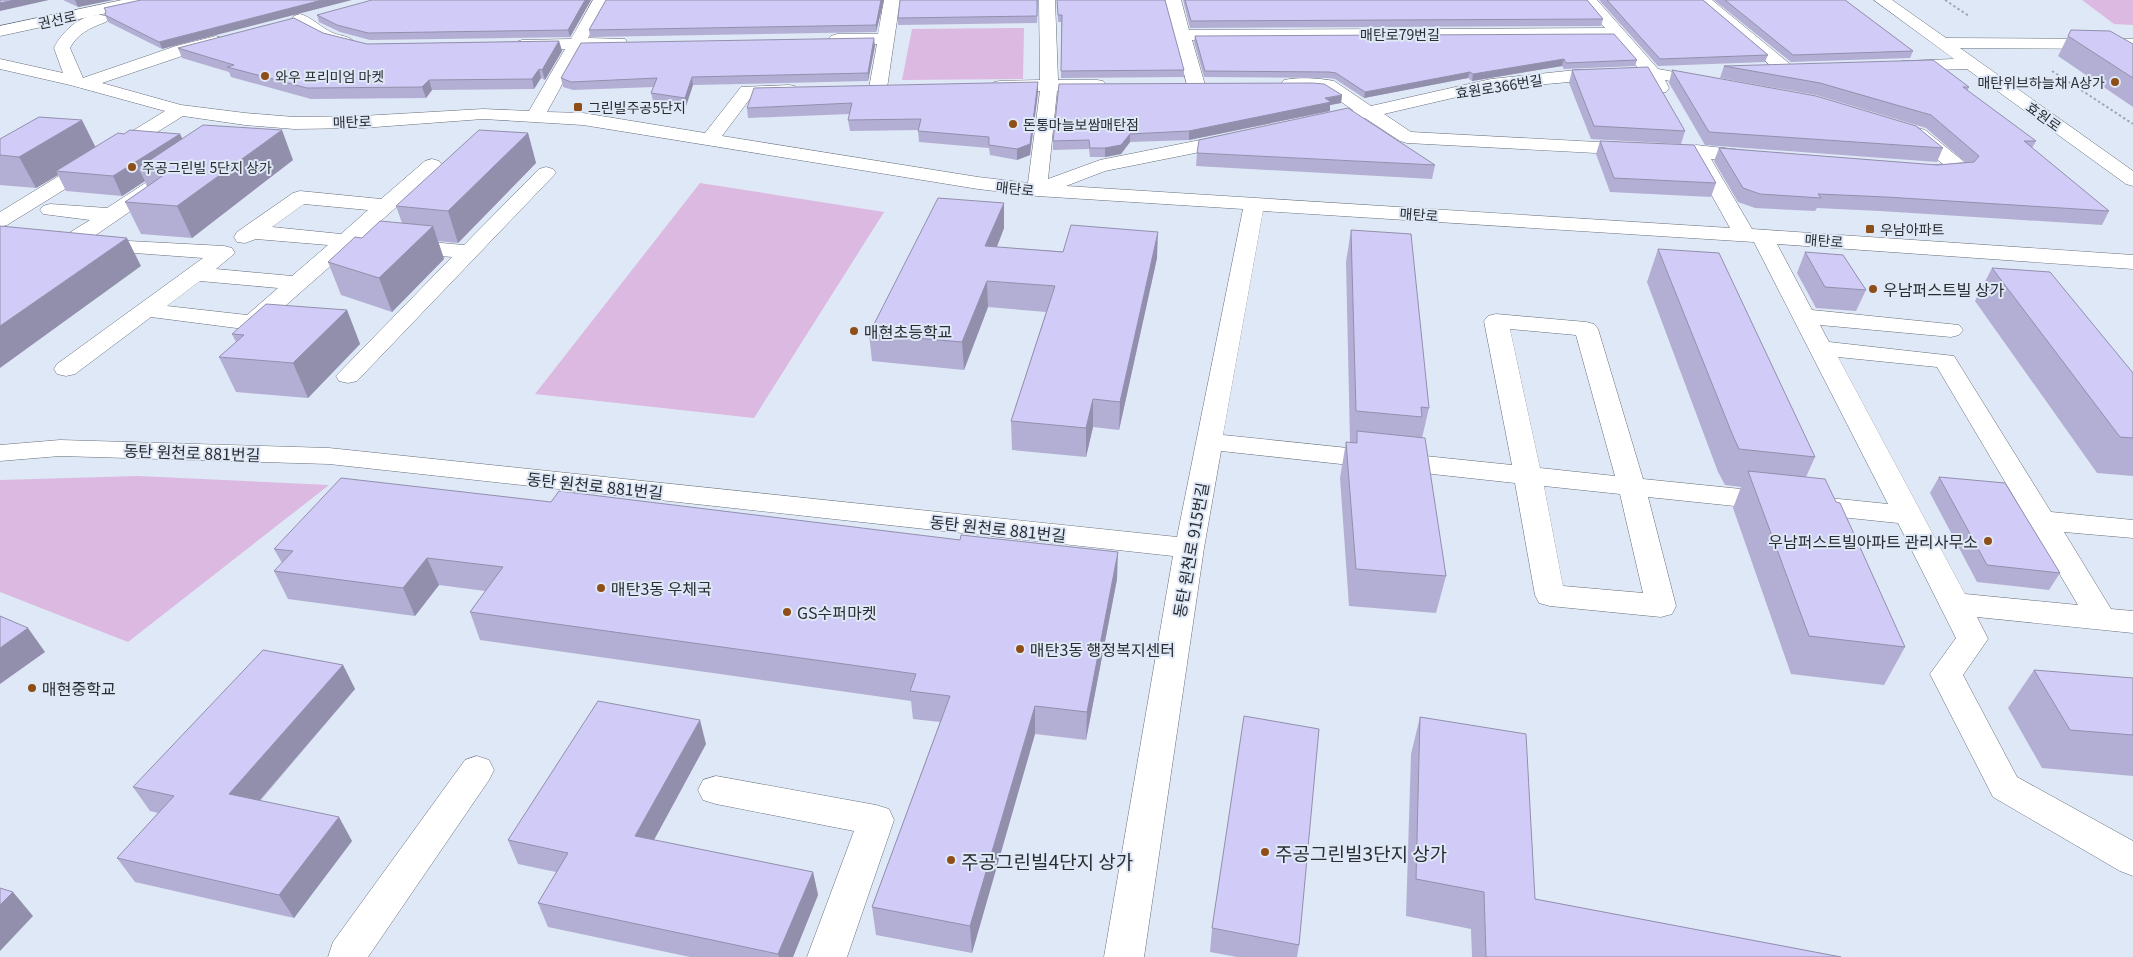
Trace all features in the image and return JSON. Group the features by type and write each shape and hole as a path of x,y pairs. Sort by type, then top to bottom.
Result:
{"street":[{"name":"권선로","path":"0,31 144,0"},
{"path":"149,0 92,22 68,35 62,48 78,82 227,38"},
{"path":"535,116 601,0"},
{"path":"878,88 892,0"},
{"path":"1047,0 1050,85 1037,190 1100,166 1252,135"},
{"path":"1173,0 1196,85"},
{"path":"1588,0 1652,73 1670,104"},
{"path":"1703,0 1784,68"},
{"name":"효원로","path":"1882,0 2133,180"},
{"path":"282,24 319,14"},
{"path":"300,19 325,36 362,45"},
{"name":"매탄로79번길","path":"1182,35 1618,33"},
{"path":"825,40 885,39"},
{"path":"510,45 636,42"},
{"path":"1941,43 2133,44"},
{"name":"매탄로","path":"0,64 78,82 180,110 244,119 294,123 362,122 483,114 583,119 978,183 1037,190 1754,235 2133,262"},
{"path":"1883,66 1972,64"},
{"path":"1756,69 1804,68"},
{"name":"효원로366번길","path":"1338,118 1491,84 1576,75 1718,71"},
{"path":"1652,73 1729,86"},
{"path":"1272,84 1328,85 1408,137 1692,144 1774,158"},
{"path":"983,86 1118,85"},
{"path":"1176,85 1215,85"},
{"path":"859,88 897,87"},
{"path":"709,140 746,91 803,90"},
{"path":"3,233 180,110"},
{"path":"1890,125 1918,134 1960,169 1911,169"},
{"path":"1692,144 1754,235 1804,316 1955,604 1972,640 1946,674 2005,787 2133,860"},
{"path":"147,310 252,323 432,165"},
{"path":"173,173 111,215 59,242 224,253"},
{"path":"348,376 546,173"},
{"path":"66,369 300,197 385,206"},
{"name":"동탄 원천로 915번길","path":"1124,957 1189,548 1254,204"},
{"path":"50,210 111,215"},
{"path":"252,232 344,242 469,252"},
{"path":"195,274 297,283"},
{"path":"1804,316 1951,330"},
{"path":"1496,321 1586,329 1632,486 1661,606 1550,595 1496,321"},
{"path":"1821,348 1945,361 2102,619"},
{"path":"1209,442 1908,515"},
{"name":"동탄 원천로 881번길","path":"0,454 60,448 329,456 1189,548"},
{"path":"2043,521 2133,529"},
{"path":"1955,604 2133,622"},
{"path":"348,956 477,770"},
{"path":"716,790 876,820 827,957"}],"path":[{"path":"1945,0 1970,17"},
{"path":"2050,70 2133,124"}],"shaded area":[{"path":"2082,0 2133,0 2133,25 2114,24"},
{"path":"1024,28 1023,79 902,80 912,29"},
{"path":"700,183 884,212 754,418 535,394"},
{"path":"138,476 329,485 128,642 0,592 0,480"}],"building":[{"path":"0,0 15,0 0,3"},
{"path":"141,0 322,0 159,42 105,15 106,11 104,8"},
{"path":"372,0 585,0 568,30 368,33 337,25 317,15"},
{"path":"606,0 881,0 876,25 589,30"},
{"path":"900,0 1037,0 1037,16 898,18"},
{"path":"1057,0 1165,0 1184,70 1061,71 1062,15 1058,15"},
{"path":"1185,0 1587,0 1603,19 1191,21"},
{"path":"1607,0 1703,0 1768,55 1660,59"},
{"path":"1725,0 1845,0 1913,51 1793,55"},
{"path":"294,18 323,33 367,44 559,41 542,70 539,69 532,79 429,80 422,87 307,88 227,67 234,65 178,48"},
{"path":"2071,30 2110,31 2133,44 2133,78 2068,36"},
{"path":"1614,34 1637,60 1566,63 1564,59 1473,74 1470,72 1365,92 1336,73 1329,72 1205,71 1195,36"},
{"path":"874,38 868,73 692,77 685,98 651,93 657,78 571,82 561,78 581,43"},
{"path":"1933,60 1969,87 1963,87 2036,141 2024,141 2109,211 1886,197 1818,194 1821,198 1760,194 1743,188 1719,148 1937,165 1974,162 1979,156 1931,115 1820,83 1724,66"},
{"path":"1648,67 1685,131 1594,126 1572,70"},
{"path":"1672,70 1816,96 1916,126 1943,148 1709,132"},
{"path":"1038,82 1030,144 1017,149 989,145 989,137 918,131 921,119 848,120 852,103 747,108 754,88"},
{"path":"1059,84 1324,84 1342,95 1325,98 1331,102 1189,131 1130,134 1121,145 1105,148 1090,148 1089,140 1053,141"},
{"path":"1348,108 1435,165 1197,153 1199,140"},
{"path":"39,117 82,120 19,157 0,155 0,139"},
{"path":"203,125 282,130 177,206 125,202 171,170 138,168"},
{"path":"130,130 180,134 113,176 56,171 118,133 124,134"},
{"path":"479,130 528,133 448,211 396,206"},
{"path":"1600,141 1694,145 1716,183 1614,178"},
{"path":"938,198 1004,203 985,246 1063,252 1071,225 1158,232 1120,402 1093,399 1086,428 1011,421 1055,286 987,281 962,342 869,334"},
{"path":"380,221 433,226 379,278 328,262 355,237 362,238"},
{"path":"0,226 127,238 0,326"},
{"path":"1351,230 1411,234 1429,408 1421,407 1422,417 1356,411"},
{"path":"1658,249 1719,253 1815,457 1739,449"},
{"path":"1805,252 1843,255 1866,290 1825,287"},
{"path":"1992,268 2050,272 2133,373 2133,438 2120,437"},
{"path":"266,304 347,310 293,363 219,357 244,335 232,334"},
{"path":"1357,431 1425,438 1446,576 1356,569 1346,442 1357,443"},
{"path":"1748,471 1825,479 1836,502 1840,503 1905,647 1809,636"},
{"path":"1939,477 2005,483 2060,573 1987,565"},
{"path":"341,478 551,502 559,491 960,540 961,535 1118,552 1087,712 1035,706 970,926 872,907 950,696 910,691 916,674 470,612 503,567 427,558 403,588 274,571 293,551 274,549"},
{"path":"0,616 28,628 0,648"},
{"path":"263,650 343,665 229,794 339,817 279,895 117,858 174,796 133,787"},
{"path":"2034,670 2133,678 2133,735 2070,730"},
{"path":"598,701 700,720 635,836 813,872 778,954 538,903 568,853 508,840"},
{"name":"주공그린빌3단지 상가","path":"1244,716 1319,729 1299,945 1212,928"},
{"path":"1420,717 1526,734 1535,899 1841,957 1486,957 1484,892 1416,879"},
{"path":"0,888 13,892 0,905"}],"place":[{"name":"와우 프리미엄 마켓","path":"265,76"},
{"name":"매탄위브하늘채 A상가","path":"2115,82"},
{"name":"그린빌주공5단지","path":"578,107"},
{"name":"돈통마늘보쌈매탄점","path":"1013,124"},
{"name":"주공그린빌 5단지 상가","path":"132,167"},
{"name":"우남아파트","path":"1870,229"},
{"name":"우남퍼스트빌 상가","path":"1873,289"},
{"name":"매현초등학교","path":"854,331"},
{"name":"우남퍼스트빌아파트 관리사무소","path":"1988,541"},
{"name":"매탄3동 우체국","path":"601,588"},
{"name":"GS수퍼마켓","path":"787,612"},
{"name":"매탄3동 행정복지센터","path":"1020,649"},
{"name":"매현중학교","path":"32,688"},
{"name":"주공그린빌3단지 상가","path":"1265,852"},
{"name":"주공그린빌4단지 상가","path":"951,860"}]}
